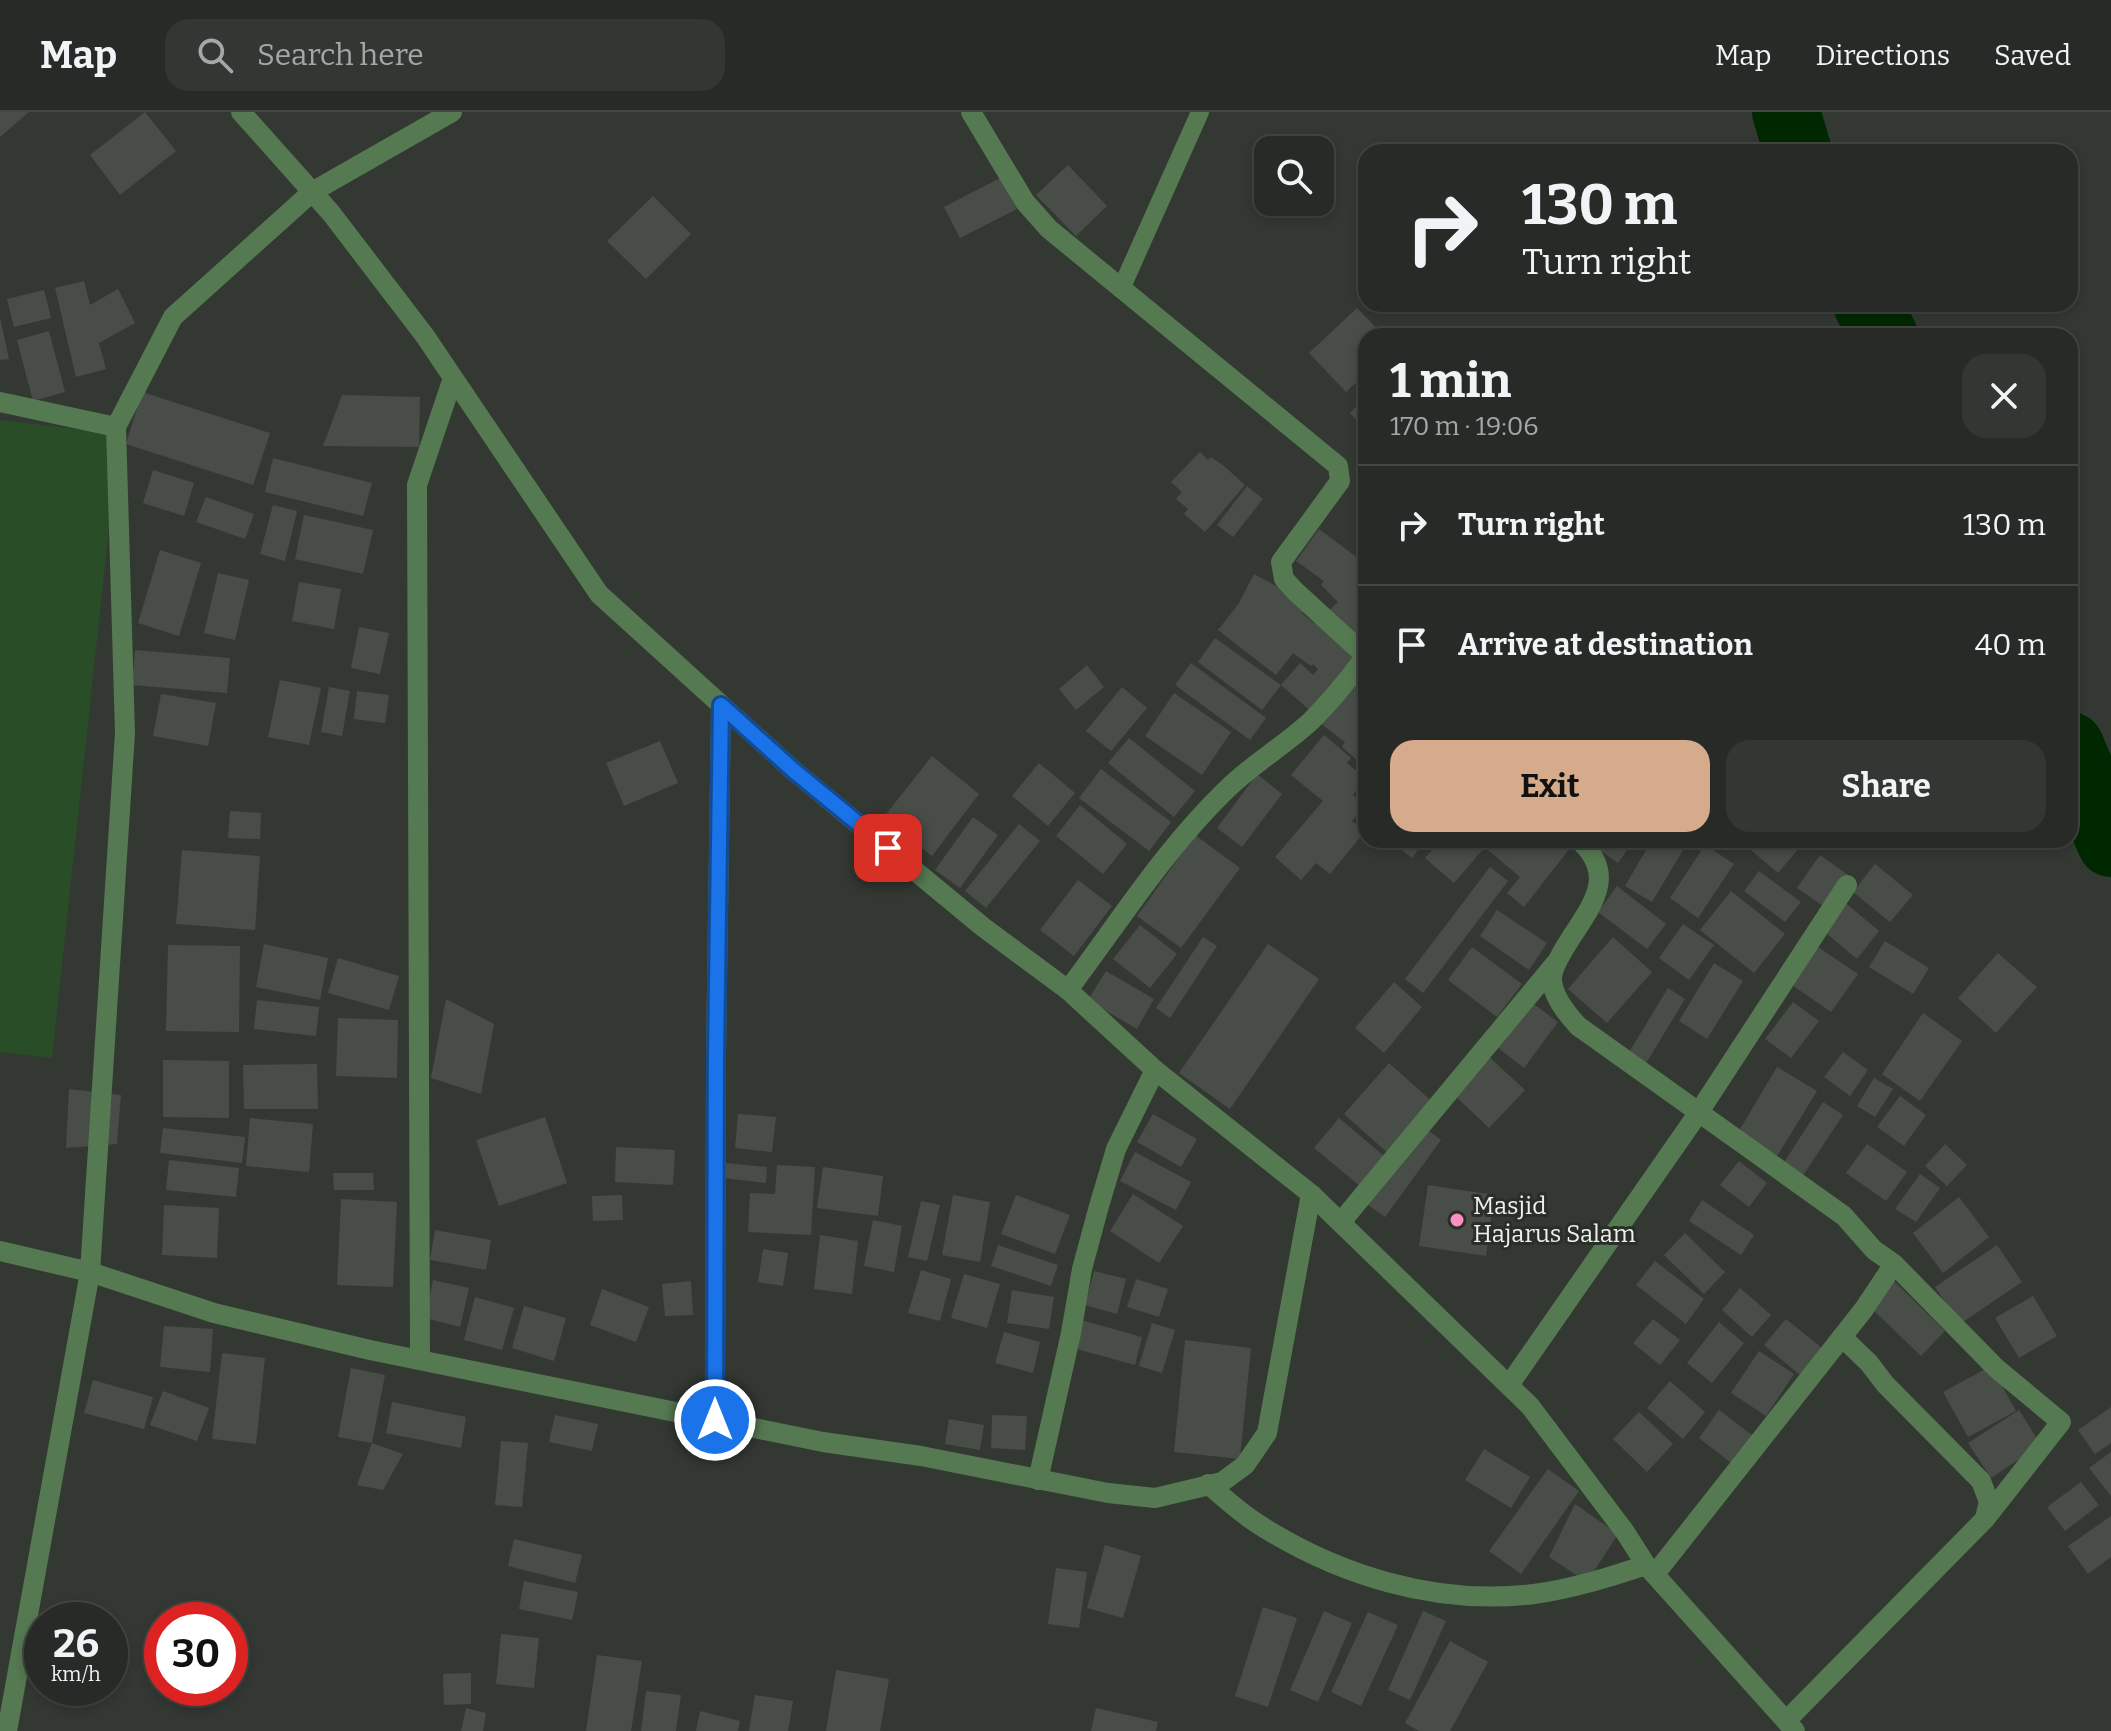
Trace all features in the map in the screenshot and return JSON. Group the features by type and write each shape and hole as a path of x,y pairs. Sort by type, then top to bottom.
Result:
{"street":[{"path":"241,112 312,192 425,336 599,594 793,770 971,917 1068,990 1155,1070 1311,1194 1341,1222 1530,1406 1651,1570 1790,1726 1985,1519 2061,1422 1996,1368 1894,1264 1874,1250 1844,1216 1578,1026 1560,1003 1555,990 1551,979 1555,964"},
{"path":"7,1731 90,1272 125,733 116,427 173,317 312,192 452,112"},
{"path":"971,112 1025,202 1068,246 1338,466 1340,481 1281,562 1281,570 1284,579 1296,592 1358,649"},
{"path":"420,1360 417,485 453,378"},
{"path":"0,402 116,427"},
{"path":"1068,990 1148,884 1170,849 1226,790 1311,720 1358,667"},
{"path":"715,1420 721,705"},
{"path":"1341,1222 1555,964 1599,883 1598,863 1588,848"},
{"path":"1509,1385 1699,1112 1847,885"},
{"path":"1038,1480 1082,1269 1099,1206 1116,1149 1155,1070"},
{"path":"0,1251 90,1272 214,1313 420,1360 823,1442 921,1456 1108,1493 1155,1498 1222,1482 1245,1465 1267,1433 1311,1194"},
{"path":"1208,1484 1253,1521 1304,1551 1358,1574 1415,1589 1474,1596 1533,1594 1651,1570 1842,1337 1894,1264"},
{"path":"1842,1337 1981,1481 1989,1502 1985,1519"}],"lane":[{"path":"1121,289 1200,112"}],"green space":[{"path":"0,420 119,434 52,1058 0,1052"}],"building":[{"path":"0,112 29,112 0,137"},
{"path":"145,112 176,151 120,195 90,155"},
{"path":"1068,165 1107,206 1076,236 1036,195"},
{"path":"1000,178 1017,209 960,238 944,207"},
{"path":"653,196 691,234 646,279 607,241"},
{"path":"84,281 90,305 118,289 135,323 99,343 106,369 76,377 55,288"},
{"path":"44,290 51,318 14,327 7,299"},
{"path":"1357,308 1376,328 1358,328 1358,381 1346,392 1309,353"},
{"path":"0,318 9,359 0,360"},
{"path":"49,331 65,392 33,401 17,340"},
{"path":"142,392 270,433 253,485 126,444"},
{"path":"342,395 420,397 419,447 323,446"},
{"path":"1358,405 1358,422 1350,413"},
{"path":"1200,452 1208,460 1211,457 1224,466 1245,485 1205,532 1184,514 1188,509 1176,499 1182,492 1171,482"},
{"path":"273,458 372,483 363,516 265,492"},
{"path":"153,470 194,483 184,516 143,503"},
{"path":"1247,486 1263,499 1233,537 1217,525"},
{"path":"206,497 254,514 245,539 196,522"},
{"path":"273,505 297,511 285,561 260,554"},
{"path":"304,515 373,530 363,574 295,559"},
{"path":"1319,529 1358,558 1358,643 1326,613 1338,602 1321,585 1324,581 1296,561"},
{"path":"160,550 201,563 179,636 138,623"},
{"path":"218,573 249,580 235,640 204,633"},
{"path":"1254,574 1307,603 1302,613 1314,623 1317,619 1358,655 1358,664 1315,715 1281,685 1300,663 1313,675 1318,669 1313,664 1311,666 1293,653 1276,675 1218,630 1239,603"},
{"path":"299,582 341,589 334,629 292,621"},
{"path":"359,627 389,633 380,674 351,668"},
{"path":"1215,638 1281,685 1262,710 1198,662"},
{"path":"135,650 230,658 227,693 132,685"},
{"path":"1191,663 1266,718 1250,740 1175,685"},
{"path":"1087,665 1104,687 1076,710 1059,689"},
{"path":"1358,676 1358,761 1342,747 1345,742 1320,723"},
{"path":"280,680 321,688 309,745 268,737"},
{"path":"329,687 350,691 342,736 321,732"},
{"path":"1122,687 1147,708 1111,751 1086,731"},
{"path":"357,691 389,695 385,723 354,719"},
{"path":"1174,693 1231,732 1202,775 1145,736"},
{"path":"161,694 216,703 208,746 153,736"},
{"path":"1324,735 1351,758 1347,763 1358,772 1358,788 1353,795 1358,799 1358,814 1352,821 1358,826 1358,840 1330,874 1316,863 1301,880 1275,857 1323,801 1291,775"},
{"path":"1129,738 1195,791 1174,817 1108,763"},
{"path":"660,741 678,783 624,806 606,763"},
{"path":"932,756 979,794 932,856 883,818"},
{"path":"1039,763 1075,793 1048,826 1012,796"},
{"path":"1101,769 1171,822 1149,851 1079,798"},
{"path":"1257,774 1282,794 1242,847 1217,828"},
{"path":"1080,805 1127,844 1103,874 1056,836"},
{"path":"230,811 261,813 260,839 228,838"},
{"path":"973,817 998,835 960,888 935,870"},
{"path":"1019,824 1040,841 986,908 965,891"},
{"path":"1195,835 1240,868 1181,948 1137,916"},
{"path":"1399,848 1419,848 1412,858"},
{"path":"1434,848 1484,848 1454,883 1425,858"},
{"path":"1570,848 1524,907 1507,893 1520,877 1488,850"},
{"path":"1597,848 1628,848 1618,863"},
{"path":"1647,848 1684,848 1652,902 1625,886"},
{"path":"1703,848 1710,848 1734,864 1698,918 1670,898"},
{"path":"1753,848 1799,848 1778,873 1751,850"},
{"path":"182,850 260,856 255,930 176,924"},
{"path":"1820,855 1851,877 1829,910 1797,888"},
{"path":"1875,864 1913,895 1890,922 1853,892"},
{"path":"1490,867 1508,881 1423,993 1405,979"},
{"path":"1759,871 1801,902 1785,922 1744,891"},
{"path":"1078,880 1112,906 1074,956 1040,930"},
{"path":"1617,886 1666,924 1647,949 1598,912"},
{"path":"1731,891 1785,934 1754,973 1700,930"},
{"path":"1842,900 1879,931 1857,959 1820,928"},
{"path":"1497,910 1547,943 1529,970 1480,936"},
{"path":"1683,924 1714,945 1689,980 1659,958"},
{"path":"1140,925 1177,954 1150,988 1113,959"},
{"path":"1203,937 1217,946 1170,1018 1156,1008"},
{"path":"1613,937 1652,972 1607,1023 1568,989"},
{"path":"1885,941 1929,968 1913,994 1869,967"},
{"path":"264,944 328,958 320,1000 256,987"},
{"path":"1268,944 1319,979 1230,1109 1179,1073"},
{"path":"168,945 240,946 239,1032 166,1031"},
{"path":"1815,945 1858,974 1831,1012 1789,983"},
{"path":"1472,947 1522,984 1497,1017 1448,980"},
{"path":"1998,953 2037,987 1996,1033 1958,998"},
{"path":"338,958 399,976 389,1010 328,993"},
{"path":"1714,963 1743,981 1707,1039 1679,1021"},
{"path":"1106,971 1154,999 1137,1029 1088,1000"},
{"path":"1394,982 1422,1007 1384,1053 1355,1028"},
{"path":"1668,988 1685,999 1645,1065 1628,1054"},
{"path":"446,999 494,1024 481,1094 431,1078"},
{"path":"257,1000 319,1007 316,1036 254,1029"},
{"path":"1531,1002 1558,1022 1524,1068 1497,1047"},
{"path":"1793,1002 1819,1021 1791,1058 1765,1039"},
{"path":"1923,1013 1962,1041 1920,1101 1882,1074"},
{"path":"338,1018 398,1020 397,1078 336,1076"},
{"path":"1843,1052 1868,1070 1850,1096 1824,1077"},
{"path":"1487,1055 1525,1090 1489,1128 1452,1093"},
{"path":"163,1060 229,1061 229,1118 163,1117"},
{"path":"1389,1063 1436,1105 1391,1156 1344,1114"},
{"path":"317,1064 318,1109 244,1109 243,1065"},
{"path":"1777,1067 1817,1091 1776,1158 1737,1134"},
{"path":"1874,1078 1893,1089 1875,1117 1857,1106"},
{"path":"69,1089 121,1095 117,1144 66,1148"},
{"path":"1900,1096 1926,1115 1904,1146 1877,1127"},
{"path":"1823,1102 1843,1115 1800,1180 1781,1167"},
{"path":"738,1114 776,1117 772,1152 735,1148"},
{"path":"1153,1114 1197,1139 1181,1167 1137,1142"},
{"path":"545,1117 567,1183 499,1206 476,1140"},
{"path":"250,1118 313,1124 309,1172 246,1166"},
{"path":"1339,1118 1384,1156 1360,1186 1314,1148"},
{"path":"163,1128 245,1137 242,1163 160,1153"},
{"path":"1425,1128 1441,1140 1385,1217 1364,1202"},
{"path":"1867,1144 1907,1172 1886,1201 1846,1173"},
{"path":"1945,1144 1967,1165 1947,1186 1925,1166"},
{"path":"616,1147 675,1150 673,1185 615,1182"},
{"path":"1135,1152 1191,1182 1176,1210 1120,1181"},
{"path":"169,1160 239,1168 236,1197 166,1190"},
{"path":"1739,1161 1767,1183 1749,1207 1720,1185"},
{"path":"726,1163 767,1167 766,1183 724,1178"},
{"path":"777,1165 815,1167 811,1235 748,1232 750,1193 775,1194"},
{"path":"823,1167 883,1176 878,1216 817,1208"},
{"path":"333,1173 373,1173 374,1190 334,1190"},
{"path":"1920,1174 1940,1188 1916,1222 1895,1209"},
{"name":"Masjid Hajarus Salam","path":"1428,1185 1494,1195 1486,1256 1419,1246"},
{"path":"1133,1194 1183,1226 1159,1263 1110,1231"},
{"path":"622,1195 623,1220 593,1221 592,1196"},
{"path":"953,1195 990,1202 980,1262 942,1255"},
{"path":"1016,1195 1070,1215 1055,1254 1001,1234"},
{"path":"1959,1197 1989,1237 1943,1273 1913,1233"},
{"path":"341,1199 397,1202 393,1287 337,1285"},
{"path":"1702,1200 1754,1235 1741,1255 1689,1221"},
{"path":"921,1201 940,1205 927,1261 908,1257"},
{"path":"164,1205 219,1208 217,1258 162,1255"},
{"path":"873,1220 902,1226 894,1272 864,1266"},
{"path":"435,1230 491,1240 486,1270 430,1260"},
{"path":"1685,1233 1725,1272 1704,1294 1664,1255"},
{"path":"820,1235 858,1241 852,1294 814,1289"},
{"path":"998,1245 1058,1265 1051,1286 991,1266"},
{"path":"1997,1245 2022,1282 1960,1324 1935,1287"},
{"path":"763,1249 788,1253 783,1286 758,1282"},
{"path":"1655,1261 1704,1299 1686,1324 1636,1285"},
{"path":"921,1270 951,1279 940,1321 908,1313"},
{"path":"1094,1271 1126,1279 1117,1314 1085,1305"},
{"path":"964,1274 1000,1284 987,1328 951,1318"},
{"path":"1136,1279 1168,1289 1159,1317 1127,1307"},
{"path":"433,1280 469,1288 460,1327 425,1318"},
{"path":"1893,1280 1945,1331 1921,1356 1868,1305"},
{"path":"691,1281 693,1315 665,1316 662,1284"},
{"path":"1740,1288 1771,1315 1752,1337 1722,1310"},
{"path":"602,1289 649,1307 636,1342 590,1325"},
{"path":"1012,1290 1054,1297 1049,1329 1007,1323"},
{"path":"2033,1296 2057,1336 2019,1358 1995,1318"},
{"path":"475,1297 514,1308 502,1350 464,1340"},
{"path":"524,1306 566,1318 554,1361 512,1348"},
{"path":"1653,1319 1680,1340 1660,1365 1633,1343"},
{"path":"1786,1319 1822,1348 1800,1375 1764,1345"},
{"path":"1081,1320 1142,1337 1135,1365 1073,1348"},
{"path":"1719,1322 1744,1343 1712,1383 1687,1363"},
{"path":"1152,1323 1175,1330 1162,1373 1139,1366"},
{"path":"164,1326 213,1329 210,1372 160,1367"},
{"path":"1004,1332 1040,1342 1033,1373 995,1363"},
{"path":"1185,1340 1251,1348 1240,1459 1174,1452"},
{"path":"1759,1351 1794,1374 1766,1416 1731,1393"},
{"path":"222,1353 265,1358 256,1444 212,1439"},
{"path":"1991,1366 2016,1411 1968,1437 1943,1392"},
{"path":"351,1368 385,1375 372,1443 338,1437"},
{"path":"93,1380 153,1397 144,1429 84,1413"},
{"path":"1670,1381 1705,1412 1683,1439 1647,1408"},
{"path":"163,1391 209,1408 197,1441 150,1425"},
{"path":"392,1402 466,1417 461,1448 386,1433"},
{"path":"2111,1407 2111,1443 2095,1454 2078,1430"},
{"path":"1719,1410 1756,1438 1735,1466 1699,1438"},
{"path":"2019,1410 2041,1445 1991,1478 1968,1443"},
{"path":"1639,1412 1673,1444 1647,1472 1613,1439"},
{"path":"555,1415 598,1424 592,1451 549,1442"},
{"path":"992,1415 1027,1416 1025,1450 991,1448"},
{"path":"949,1419 984,1425 980,1450 945,1444"},
{"path":"501,1441 528,1443 522,1507 495,1505"},
{"path":"372,1443 403,1454 383,1490 357,1485"},
{"path":"1484,1449 1530,1477 1511,1508 1465,1480"},
{"path":"2111,1452 2111,1496 2089,1468"},
{"path":"1548,1469 1579,1491 1521,1574 1489,1551"},
{"path":"2081,1482 2099,1505 2065,1531 2047,1507"},
{"path":"1575,1504 1618,1534 1587,1582 1549,1557"},
{"path":"2111,1516 2111,1557 2088,1574 2068,1546"},
{"path":"514,1539 582,1555 575,1583 508,1566"},
{"path":"1105,1545 1141,1556 1123,1618 1087,1608"},
{"path":"1056,1568 1087,1572 1079,1628 1048,1624"},
{"path":"524,1581 578,1592 572,1620 519,1609"},
{"path":"1263,1607 1297,1618 1268,1707 1235,1696"},
{"path":"1324,1611 1352,1623 1318,1702 1290,1690"},
{"path":"1423,1611 1446,1621 1410,1700 1388,1690"},
{"path":"1368,1612 1398,1625 1361,1706 1331,1692"},
{"path":"501,1634 539,1638 534,1688 496,1684"},
{"path":"1450,1641 1488,1662 1450,1731 1419,1731 1405,1723"},
{"path":"597,1655 642,1661 631,1731 586,1731"},
{"path":"836,1670 889,1679 880,1731 826,1731"},
{"path":"471,1673 471,1704 444,1705 443,1674"},
{"path":"646,1691 681,1695 676,1731 641,1731"},
{"path":"755,1695 793,1701 788,1731 749,1731"},
{"path":"466,1708 486,1713 483,1731 461,1731"},
{"path":"1096,1708 1158,1722 1156,1731 1091,1731"},
{"path":"700,1711 740,1721 738,1731 696,1731"}],"waterway":[{"path":"1786,112 1796,144"},
{"path":"1871,312 1880,328"},
{"path":"2078,765 2111,843"}],"place":[{"name":"Masjid Hajarus Salam","path":"1457,1220"}],"route":[{"path":"715,1420 721,705 793,770 888,848"}]}
